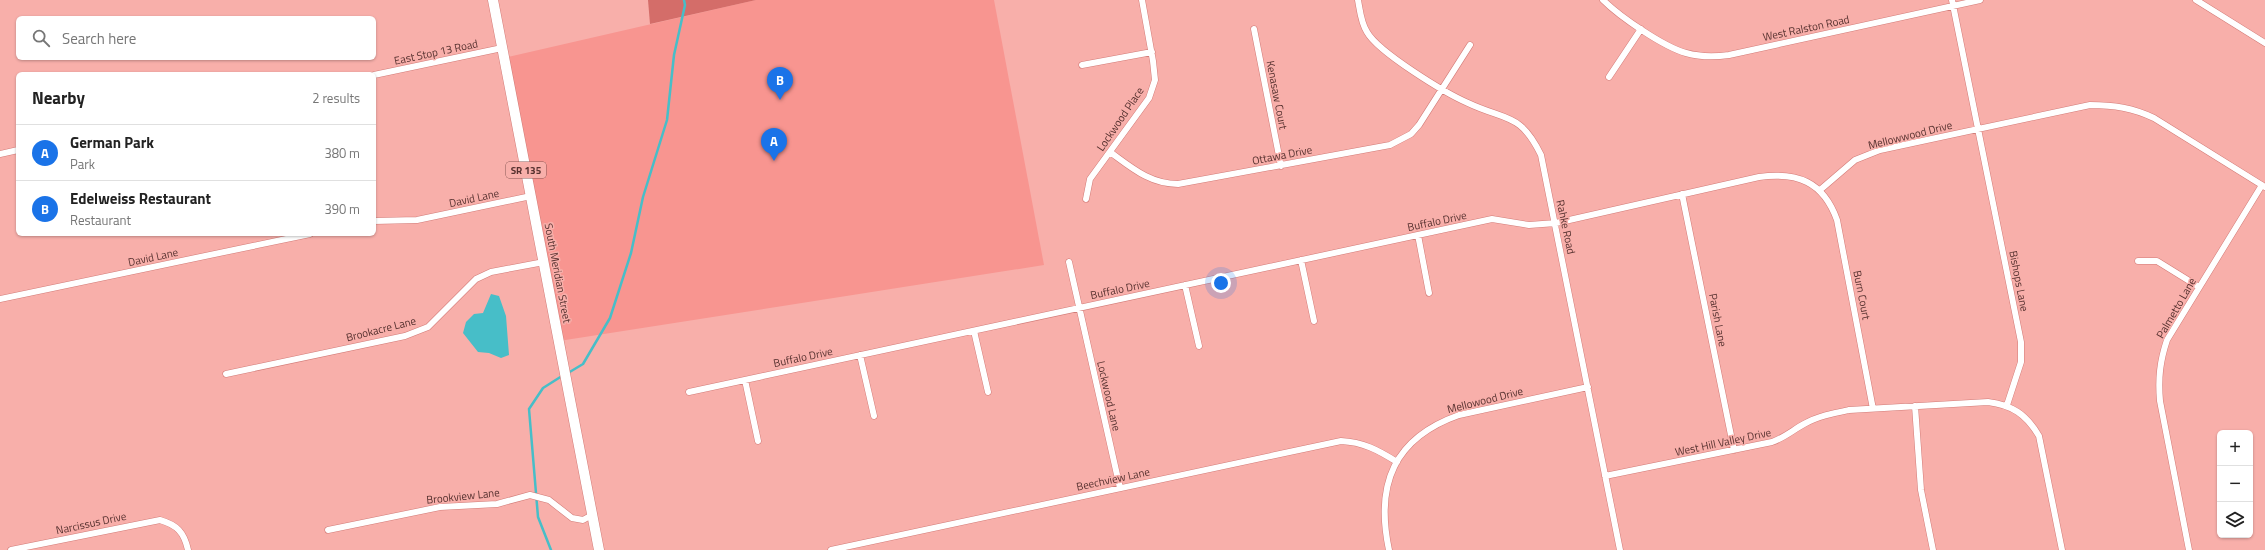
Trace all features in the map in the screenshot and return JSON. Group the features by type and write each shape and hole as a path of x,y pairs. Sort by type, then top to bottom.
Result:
{"main road":[{"name":"South Meridian Street","path":"493,0 599,550"}],"street":[{"name":"Lockwood Place","path":"1086,198 1090,179 1149,98 1155,80 1152,52 1142,0"},
{"name":"Rahke Road","path":"1358,0 1367,33 1380,48 1442,90 1468,104 1514,120 1531,135 1541,155 1556,222 1620,550"},
{"name":"West Ralston Road","path":"1603,0 1621,16 1683,52 1714,57 1952,3 1980,0"},
{"path":"2196,0 2265,43"},
{"name":"Bishops Lane","path":"1952,3 2021,342 2021,362 2007,405"},
{"name":"Kenasaw Court","path":"1254,29 1281,166"},
{"path":"1609,77 1641,29"},
{"name":"Ottawa Drive","path":"1110,152 1142,176 1163,184 1178,184 1390,145 1401,141 1419,125 1470,45"},
{"name":"East Stop 13 Road","path":"376,75 502,48"},
{"path":"1082,65 1152,52"},
{"name":"Mellowwood Drive","path":"1820,190 1855,160 1880,150 2090,105 2125,107 2154,118 2264,186"},
{"path":"0,154 16,150"},
{"path":"1556,222 1780,174 1802,179 1820,190"},
{"name":"Palmetto Lane","path":"2189,550 2160,401 2158,378 2160,362 2167,340 2264,186"},
{"name":"Burn Court","path":"1820,190 1832,206 1837,220 1873,409"},
{"name":"Parish Lane","path":"1682,194 1734,450"},
{"name":"David Lane","path":"376,221 417,220 531,196"},
{"name":"Buffalo Drive","path":"689,392 1492,219 1529,225 1556,222"},
{"path":"1418,235 1429,293"},
{"name":"David Lane","path":"0,299 300,236"},
{"path":"1301,260 1314,321"},
{"path":"2138,261 2157,261 2199,287"},
{"name":"Brookacre Lane","path":"226,374 405,336 428,328 476,279 491,272 544,262"},
{"name":"Lockwood Lane","path":"1069,262 1120,488"},
{"path":"1185,285 1199,346"},
{"path":"974,331 988,392"},
{"path":"860,355 874,416"},
{"path":"745,380 758,441"},
{"name":"Mellowood Drive","path":"1389,550 1384,527 1383,505 1387,484 1397,462 1419,436 1445,420 1460,415 1588,387"},
{"name":"West Hill Valley Drive","path":"1605,476 1734,450 1784,438 1805,424 1830,414 1873,409 1988,402 2007,405"},
{"path":"2007,405 2020,412 2031,422 2039,436 2062,550"},
{"path":"1915,406 1921,490 1933,550"},
{"name":"Beechview Lane","path":"830,550 1341,441 1353,441 1372,447 1397,462"},
{"name":"Brookview Lane","path":"328,530 440,507 498,504 530,495 538,496 552,502 572,518 583,520 592,516"},
{"name":"Narcissus Drive","path":"11,550 160,520 175,525 183,533 188,550"}],"shaded area":[{"path":"648,0 756,0 650,24"},
{"path":"756,0 994,0 1044,265 559,341 504,58"}],"water":[{"path":"491,294 499,296 506,316 509,355 501,358 489,353 478,352 463,333 466,322 474,314 483,313"}],"waterway":[{"path":"568,373 583,364 610,318 631,253 643,197 667,120 674,55 685,5 684,0"},
{"path":"551,550 538,517 529,409 543,388 562,376"}],"place":[{"name":"Edelweiss Restaurant","path":"780,100"},
{"name":"German Park","path":"774,161"}]}
